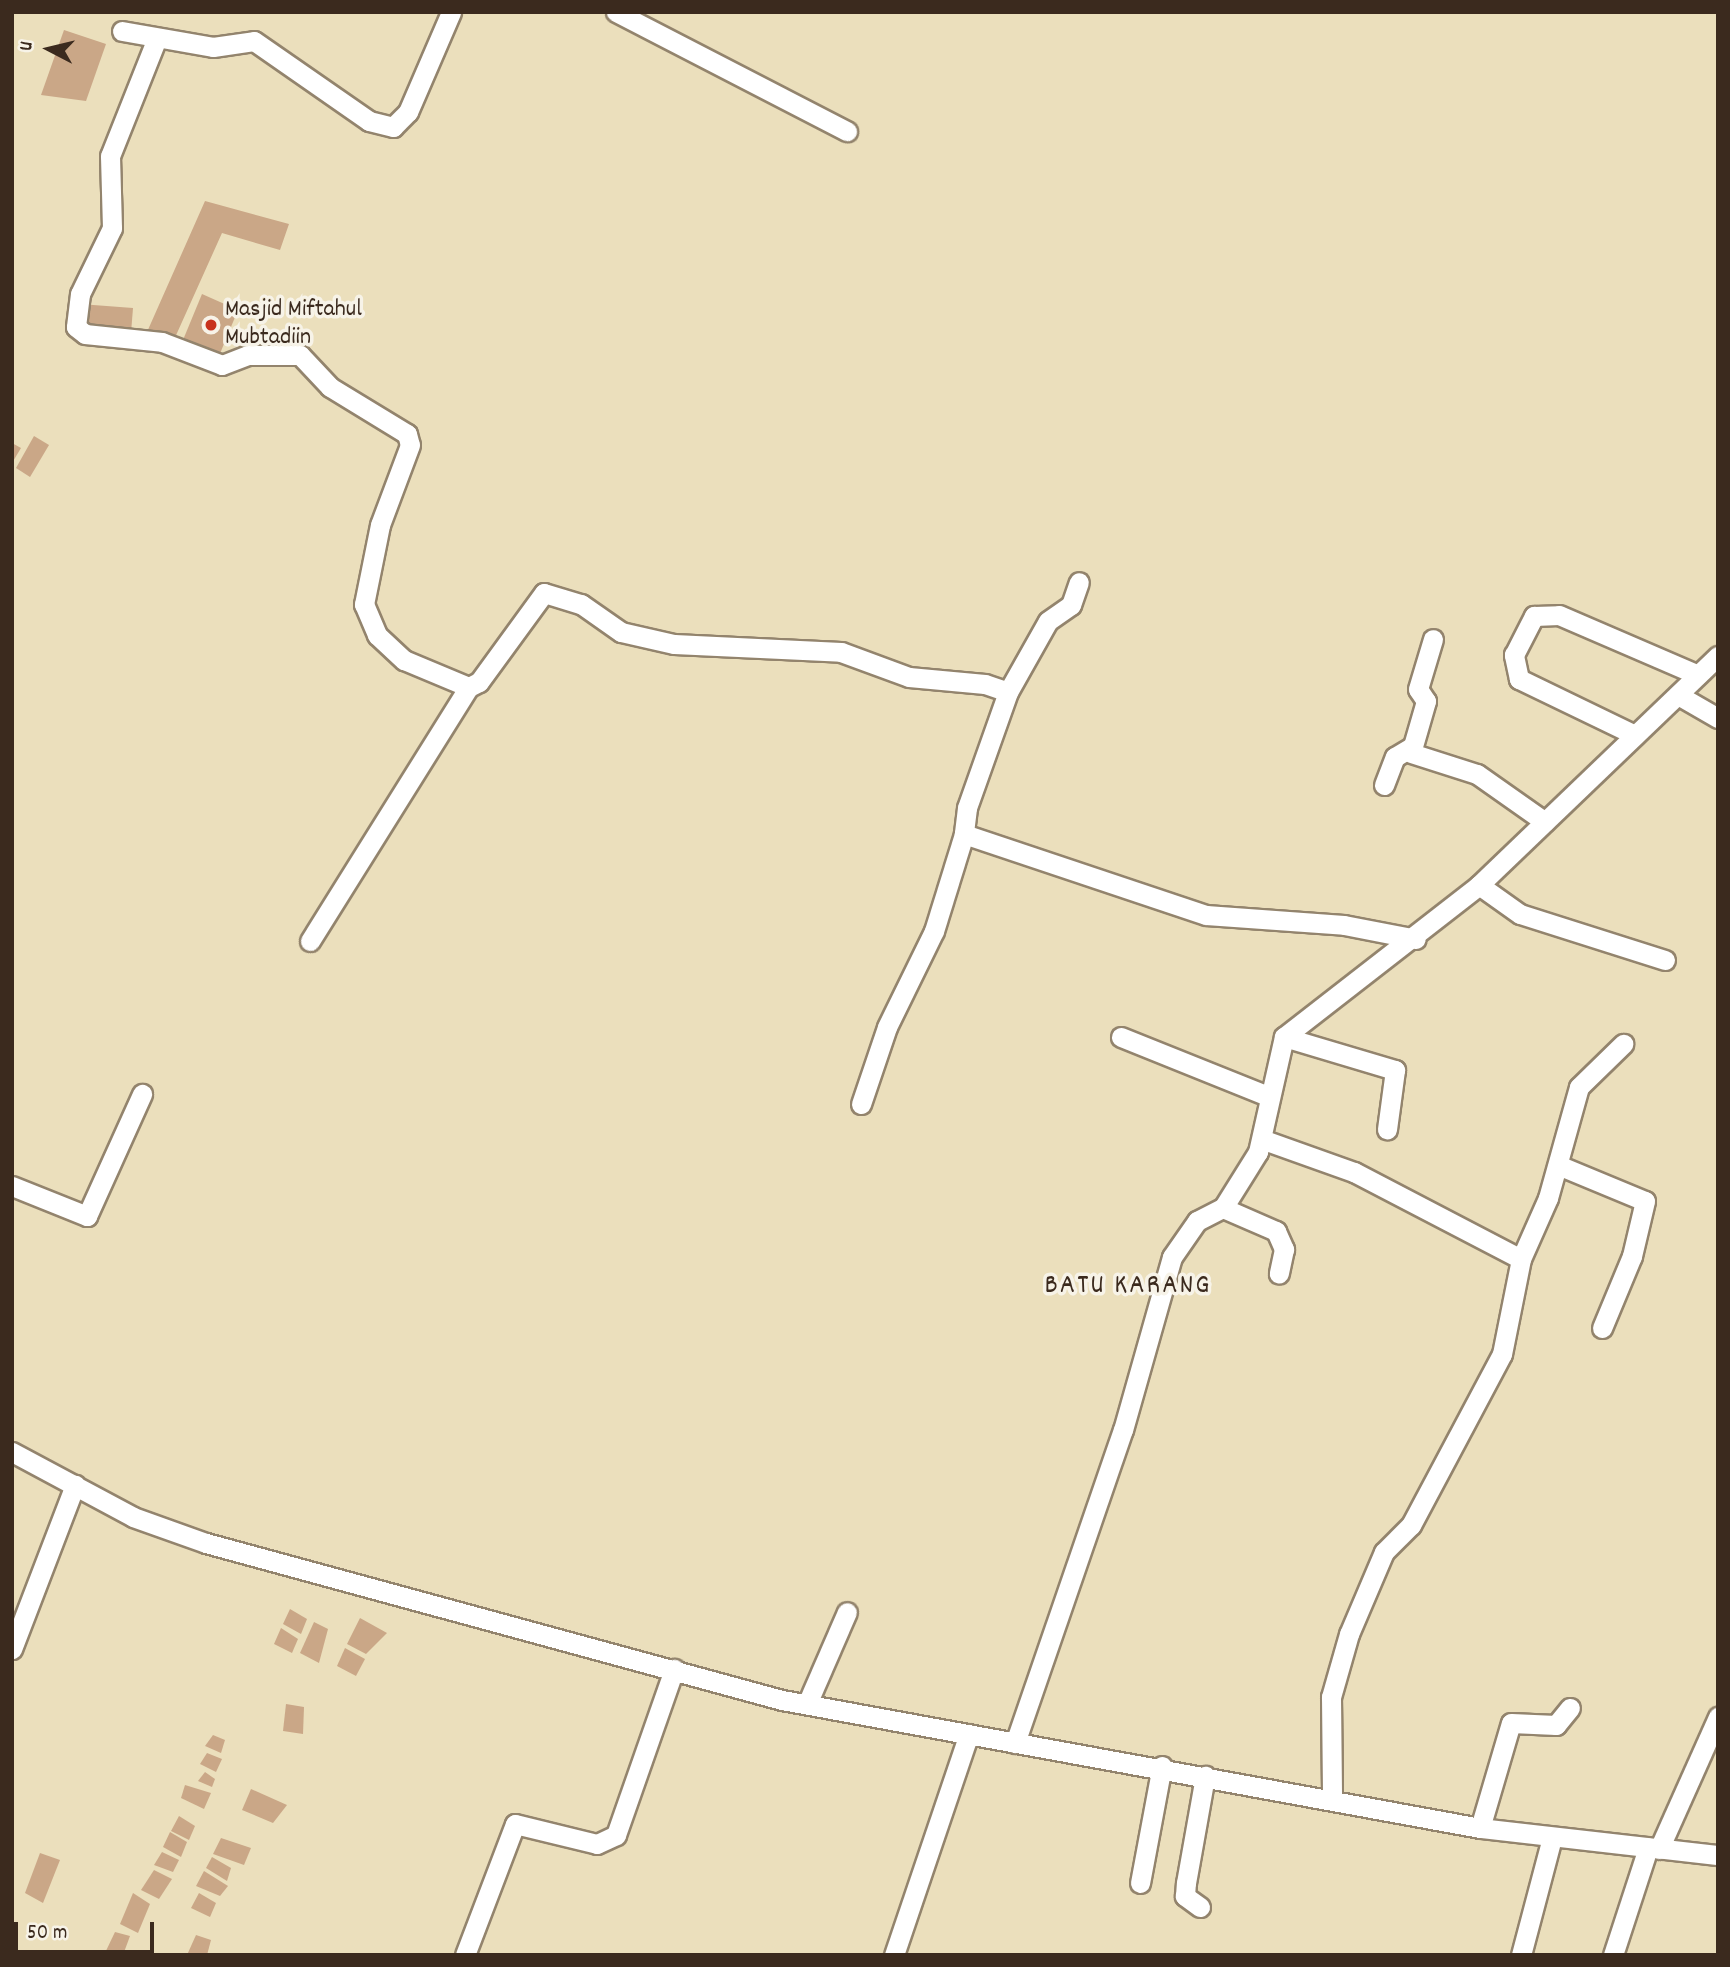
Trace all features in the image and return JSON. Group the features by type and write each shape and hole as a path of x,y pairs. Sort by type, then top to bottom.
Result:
{"street":[{"path":"122,31 213,47 254,41 369,121 393,127 408,112 451,12"},
{"path":"616,12 847,131"},
{"path":"157,38 110,156 112,228 80,293 76,327 85,334 162,342 222,365 248,355 300,355 330,387 407,434 410,445 365,578 368,621 404,660 469,687"},
{"path":"861,1104 887,1027 934,931 964,834 965,815 1008,692 1048,621 1071,605 1079,583"},
{"path":"310,941 469,687 479,682 544,593 580,604 621,632 674,644 841,652 909,677 1008,692"},
{"path":"1635,735 1519,679 1514,654 1534,616 1559,615 1698,675"},
{"path":"1410,753 1425,708 1418,689 1433,639"},
{"path":"1015,1743 1123,1430 1172,1257 1197,1221 1223,1208 1264,1140 1268,1096 1284,1037 1416,939 1479,885 1718,656"},
{"path":"1678,695 1718,718"},
{"path":"1384,785 1395,757 1410,753 1477,774 1545,822"},
{"path":"964,834 1206,915 1344,925 1416,939"},
{"path":"1479,885 1520,914 1665,960"},
{"path":"1284,1037 1395,1070 1387,1129"},
{"path":"1121,1038 1268,1096"},
{"path":"1332,1800 1331,1697 1349,1634 1384,1552 1410,1525 1502,1354 1521,1259 1558,1165 1579,1087 1623,1044"},
{"path":"12,1186 87,1216 142,1094"},
{"path":"1264,1140 1354,1172 1521,1259"},
{"path":"1558,1165 1645,1201 1632,1256 1602,1328"},
{"path":"1223,1208 1276,1231 1284,1249 1279,1273"},
{"path":"12,1452 133,1517 205,1543 807,1704 1015,1743 1162,1766 1480,1828 1718,1855"},
{"path":"12,1649 75,1485"},
{"path":"807,1704 846,1612"},
{"path":"465,1955 514,1824 524,1821 597,1844 616,1835 674,1669"},
{"path":"1480,1828 1511,1723 1556,1726 1570,1708"},
{"path":"1613,1955 1653,1848 1718,1717"},
{"path":"894,1955 969,1734"},
{"path":"1140,1883 1162,1766"},
{"path":"1200,1907 1185,1896 1205,1776"},
{"path":"1521,1955 1552,1838"}],"building":[{"path":"64,30 106,44 86,101 41,95"},
{"path":"205,201 289,224 280,250 222,233 173,342 147,332"},
{"name":"Masjid Miftahul Mubtadiin","path":"202,294 238,310 219,356 183,340"},
{"path":"80,304 133,308 131,333 79,329"},
{"path":"34,436 49,445 30,477 16,468"},
{"path":"12,443 21,448 12,463"},
{"path":"290,1609 307,1619 301,1634 283,1624"},
{"path":"360,1618 387,1633 366,1654 347,1644"},
{"path":"314,1622 328,1629 319,1663 300,1653"},
{"path":"281,1628 298,1639 292,1653 274,1644"},
{"path":"345,1648 365,1659 356,1676 337,1666"},
{"path":"286,1704 304,1707 303,1734 283,1731"},
{"path":"213,1735 225,1740 221,1753 205,1746"},
{"path":"207,1753 222,1759 216,1772 200,1764"},
{"path":"205,1772 215,1779 212,1787 198,1781"},
{"path":"185,1785 211,1793 204,1809 181,1798"},
{"path":"251,1789 287,1805 273,1823 242,1810"},
{"path":"179,1816 195,1826 189,1840 171,1831"},
{"path":"170,1832 187,1842 181,1857 163,1847"},
{"path":"221,1838 251,1848 244,1865 213,1854"},
{"path":"162,1852 179,1860 173,1872 154,1865"},
{"path":"40,1853 60,1860 43,1903 25,1893"},
{"path":"212,1857 231,1868 227,1881 206,1868"},
{"path":"154,1870 172,1879 159,1899 141,1890"},
{"path":"204,1871 228,1886 220,1896 196,1886"},
{"path":"133,1893 150,1904 138,1933 120,1924"},
{"path":"199,1893 216,1903 210,1917 191,1908"},
{"path":"115,1932 130,1936 123,1955 104,1955"},
{"path":"196,1935 211,1940 207,1955 187,1955"}],"place":[{"name":"Masjid Miftahul Mubtadiin","path":"211,325"}],"district":[{"name":"BATU KARANG","path":"1128,1287"}]}
